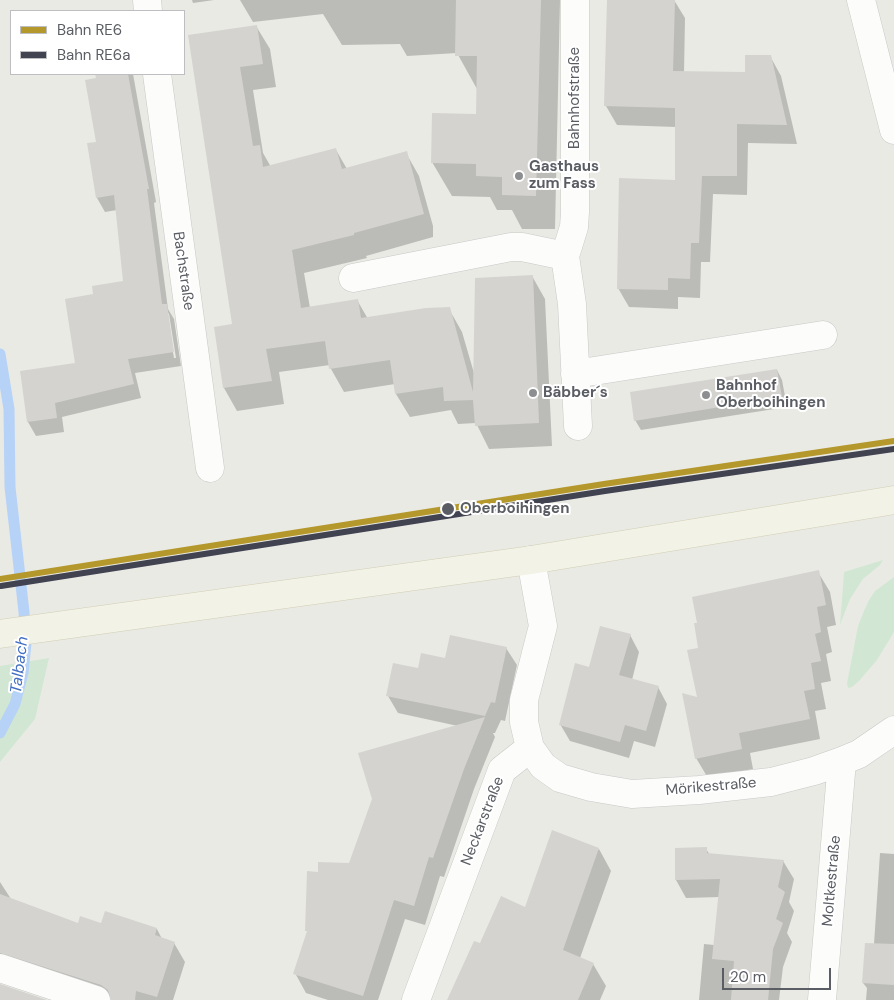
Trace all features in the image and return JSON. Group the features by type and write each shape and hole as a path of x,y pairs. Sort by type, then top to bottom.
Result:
{"main road":[{"path":"0,634 531,560 886,502"}],"street":[{"name":"Bahnhofstraße","path":"575,0 575,212 574,226 566,256 572,304 578,426"},
{"path":"862,0 894,130"},
{"name":"Bachstraße","path":"157,75 210,468"},
{"path":"353,278 512,247 522,247 566,256"},
{"path":"575,374 823,335"},
{"path":"530,748 524,722 524,700 543,626 531,560"},
{"name":"Mörikestraße","path":"530,748 543,766 560,778 591,787 632,794 698,790 771,782 814,771 859,754 894,730"},
{"name":"Neckarstraße","path":"416,1000 502,770 530,748"},
{"name":"Moltkestraße","path":"822,1000 842,761"},
{"path":"0,968 96,1000"}],"green space":[{"path":"883,560 880,565 863,579 850,599 840,625 844,572"},
{"path":"894,577 894,632 877,660 859,681 848,688 847,683 858,626 864,611 875,591"},
{"path":"49,658 35,719 0,762 0,666"}],"building":[{"path":"456,0 541,0 536,196 502,195 502,177 476,176 476,164 431,163 432,113 476,114 477,56 455,56"},
{"path":"607,0 675,0 673,71 745,72 745,55 771,55 787,125 737,124 737,176 702,176 699,243 691,243 690,279 668,278 668,290 617,289 619,178 675,180 675,108 604,106"},
{"path":"257,25 263,64 240,67 253,146 260,145 263,167 336,148 342,169 407,151 424,214 354,233 354,235 292,250 301,308 358,299 361,318 426,308 450,307 473,392 475,278 533,275 539,423 475,426 473,400 444,401 443,387 395,394 390,360 329,369 325,341 266,349 272,381 223,388 214,327 232,324 188,35"},
{"path":"95,75 128,75 149,189 147,189 162,304 167,304 174,352 128,359 134,384 55,403 57,418 27,422 20,371 75,363 65,299 93,294 92,286 123,281 114,195 96,198 87,143 96,142 85,80 96,78"},
{"name":"Bahnhof Oberboihingen","path":"777,369 782,397 634,421 630,392"},
{"path":"819,570 826,605 817,607 821,632 815,634 821,661 811,663 815,689 804,691 810,719 739,733 742,749 695,759 682,693 697,697 687,650 698,648 694,623 697,623 692,597"},
{"path":"600,626 631,634 619,675 659,686 646,731 625,725 620,742 559,725 575,663 589,667"},
{"path":"450,635 507,647 495,703 491,702 485,716 386,696 393,663 418,668 421,653 445,658"},
{"path":"485,717 464,769 433,858 429,857 414,906 394,900 363,996 293,974 307,931 305,931 307,871 318,872 318,862 349,863 372,799 358,753"},
{"path":"552,830 599,848 563,950 594,963 578,1000 447,1000 474,941 480,943 501,896 525,907"},
{"path":"707,847 707,853 784,860 778,887 785,892 776,919 783,923 773,949 768,1000 731,1000 734,961 712,959 720,879 675,880 675,848"},
{"path":"0,894 78,923 80,916 101,923 105,911 157,928 155,935 175,942 157,997 136,991 135,1000 111,1000 108,990 101,985 0,953"},
{"path":"865,943 894,944 894,985 862,983"},
{"path":"0,984 47,1000 0,1000"}],"waterway":[{"name":"Talbach","path":"0,354 9,409 10,487 26,643 23,673 15,704 0,733"}],"rail line":[{"name":"RE6","path":"0,579 604,484 894,441"},
{"name":"RE6a","path":"1,586 605,491 894,449"}],"place":[{"name":"Gasthaus zum Fass","path":"519,176"},
{"name":"Bäbber´s","path":"533,393"},
{"name":"Bahnhof Oberboihingen","path":"706,395"},
{"name":"Oberboihingen","path":"448,509"}]}
